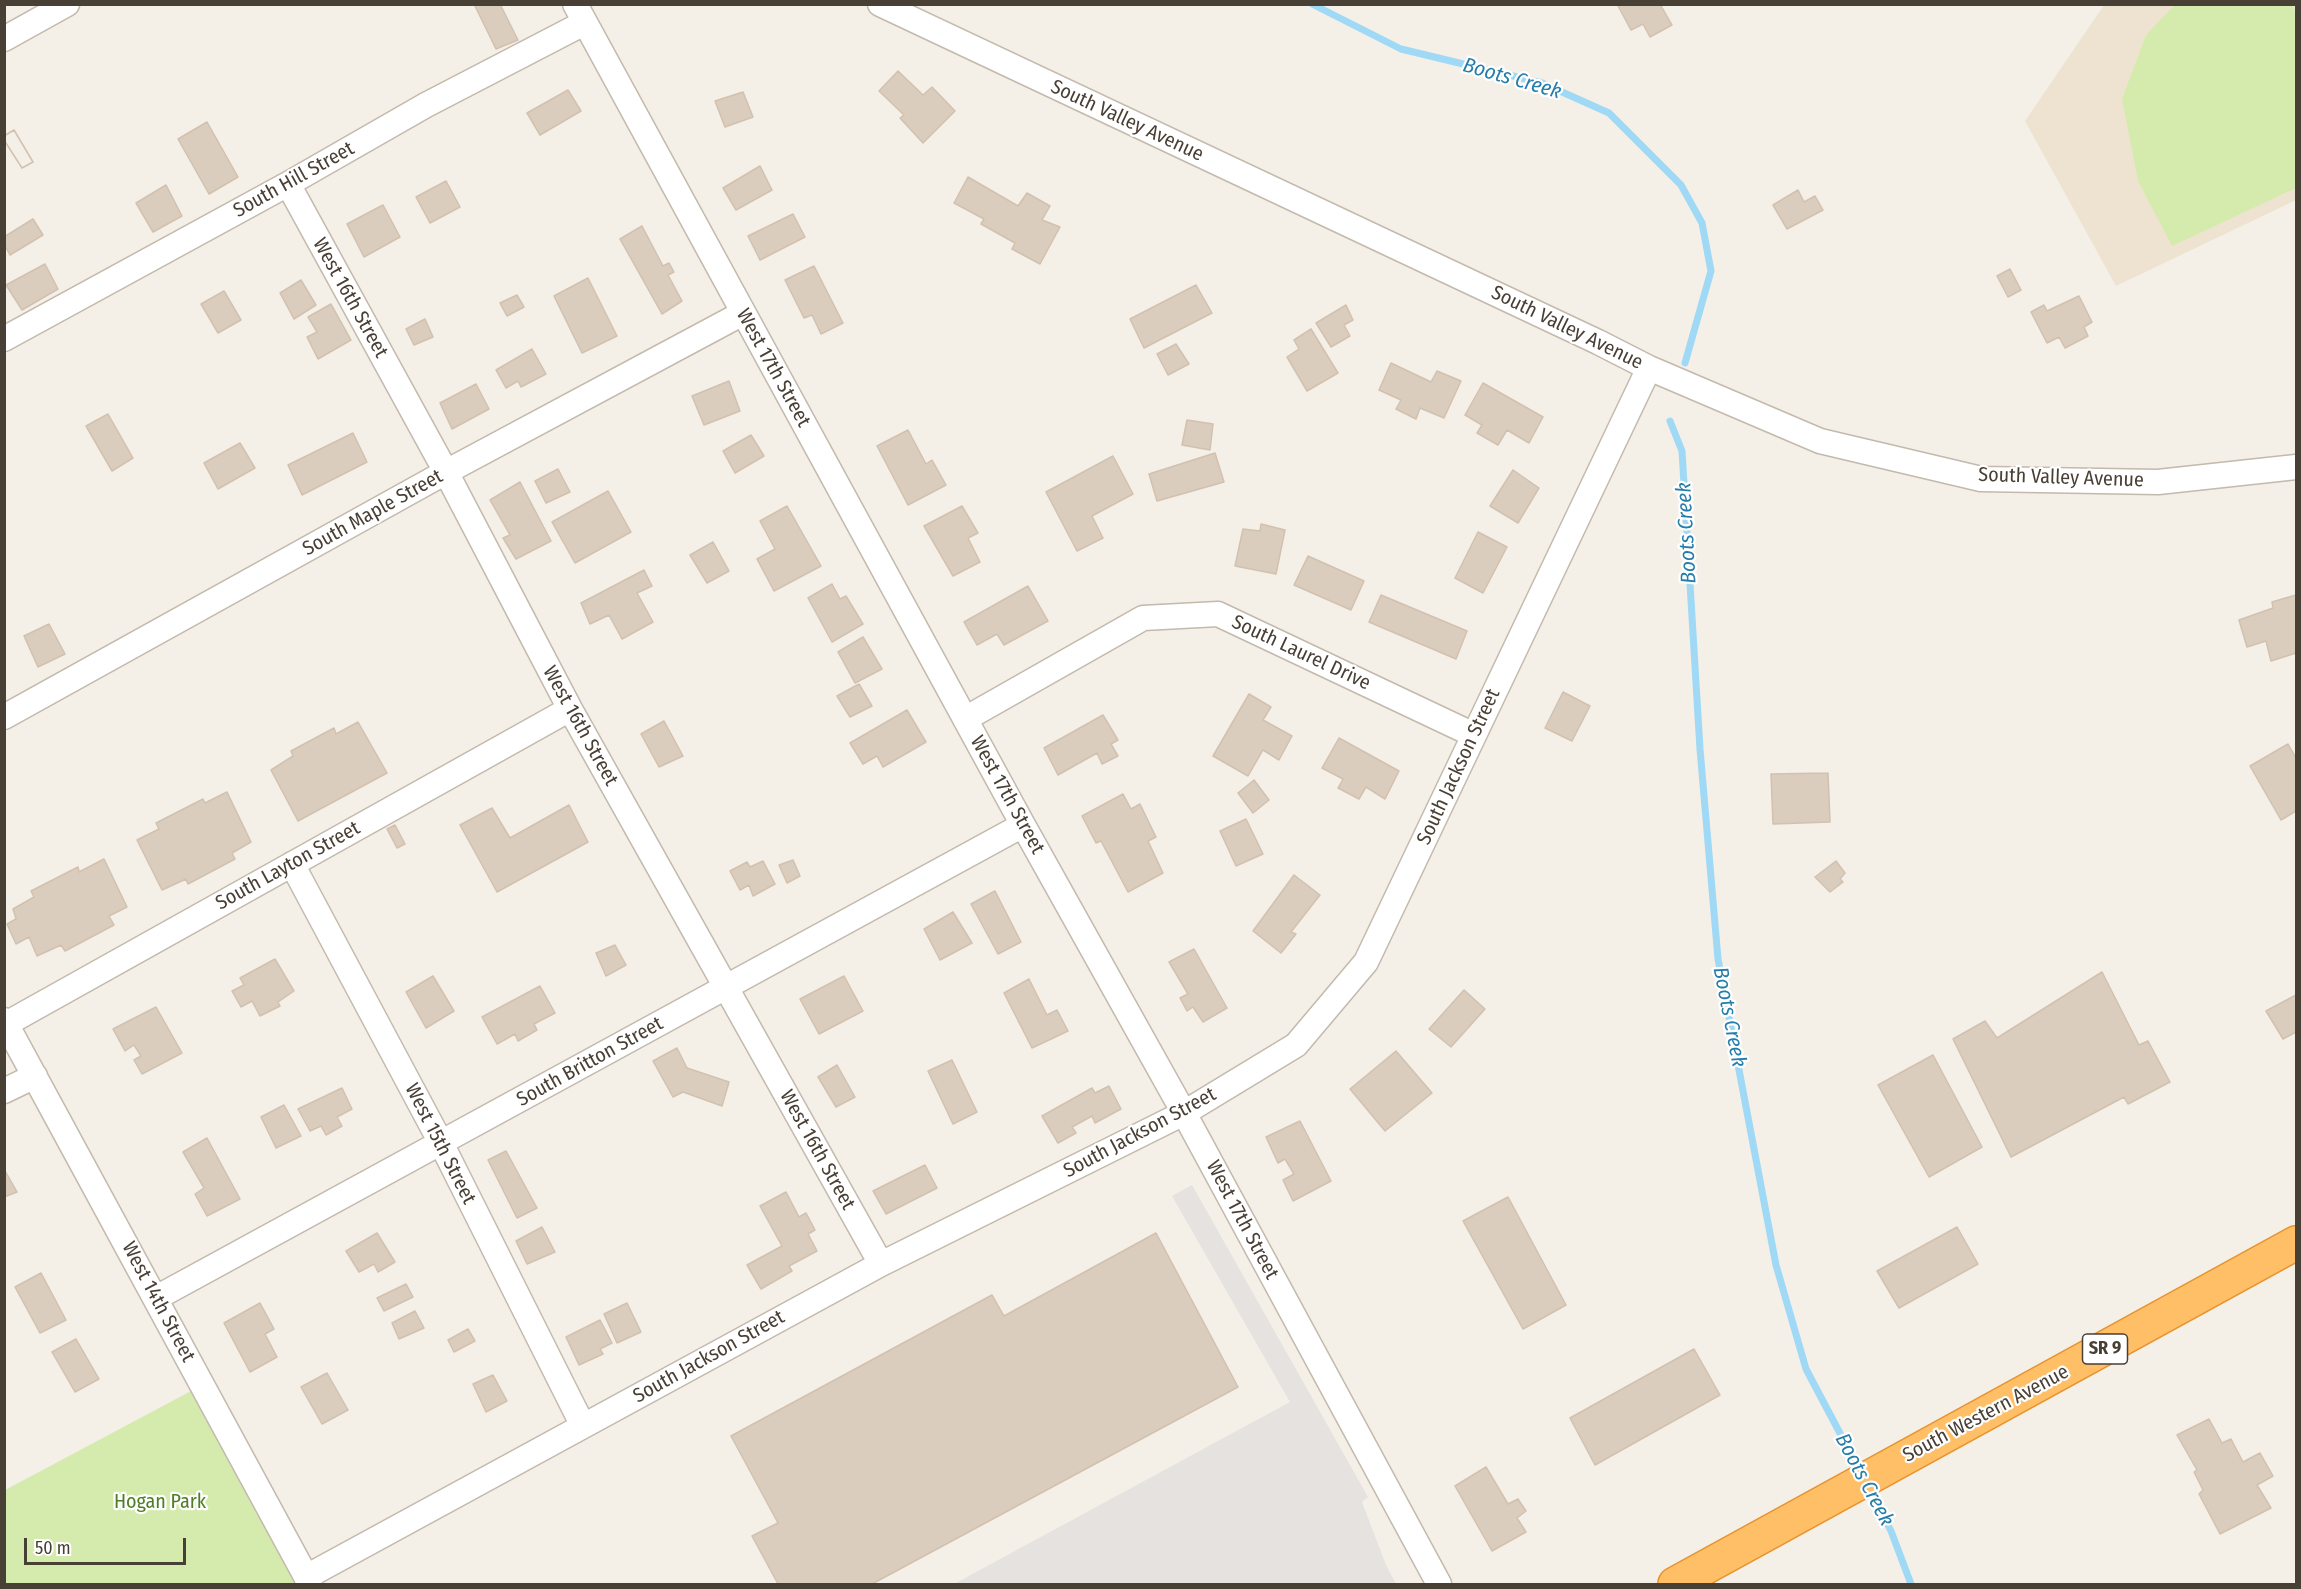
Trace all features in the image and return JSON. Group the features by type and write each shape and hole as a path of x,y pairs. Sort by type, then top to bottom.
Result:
{"highway":[{"name":"South Western Avenue","path":"1675,1584 2296,1243"}],"street":[{"path":"4,39 67,4"},
{"name":"South Valley Avenue","path":"880,4 1649,368 1820,441 1982,478 2158,482 2296,467"},
{"name":"South Hill Street","path":"4,339 288,184 579,14"},
{"name":"West 17th Street","path":"579,14 1023,825 1184,1113 1439,1584"},
{"name":"West 16th Street","path":"288,184 446,472 570,709 880,1264"},
{"name":"South Maple Street","path":"4,717 446,472 743,313"},
{"name":"South Jackson Street","path":"308,1581 583,1426 880,1264 1184,1113 1296,1044 1366,962 1649,368"},
{"name":"South Laurel Drive","path":"965,719 1143,618 1218,614 1474,735"},
{"name":"South Layton Street","path":"5,1022 570,709"},
{"name":"South Britton Street","path":"156,1298 1023,825"},
{"name":"West 15th Street","path":"292,864 441,1143 583,1426"},
{"name":"West 14th Street","path":"5,1022 308,1581"},
{"path":"4,1092 35,1076"}],"shaded area":[{"path":"2104,5 2296,5 2296,200 2116,286 2025,121"},
{"path":"1192,1185 1368,1497 1362,1502 1386,1565 1396,1584 954,1584 1290,1402 1172,1196"}],"green space":[{"path":"2175,5 2292,5 2296,14 2296,188 2172,246 2138,181 2122,99 2146,35"},
{"name":"Hogan Park","path":"193,1390 298,1584 5,1584 5,1490"}],"building":[{"path":"474,4 500,4 518,40 496,49"},
{"path":"1617,4 1660,4 1672,25 1650,37 1643,24 1631,30"},
{"path":"898,71 923,95 932,87 955,111 923,143 900,118 904,115 879,91"},
{"path":"568,90 581,111 540,135 527,113"},
{"path":"743,92 753,117 725,127 715,101"},
{"path":"207,122 238,177 209,194 178,139"},
{"path":"14,130 33,162 22,168 4,140 4,136"},
{"path":"14,130 33,162 22,168 4,140 4,136"},
{"path":"760,166 772,190 736,210 723,188"},
{"path":"968,177 1018,206 1027,193 1050,206 1042,220 1060,227 1040,264 1012,249 1015,243 981,224 984,219 954,203"},
{"path":"446,181 460,207 430,223 416,197"},
{"path":"166,185 182,216 153,232 136,203"},
{"path":"1798,190 1804,202 1815,196 1823,210 1787,229 1773,205"},
{"path":"383,205 400,237 364,257 347,224"},
{"path":"793,214 805,237 760,260 748,236"},
{"path":"33,219 43,235 10,255 4,244 4,237"},
{"path":"642,226 663,266 669,263 674,272 668,275 682,301 662,314 620,239"},
{"path":"45,264 58,289 22,310 6,285"},
{"path":"814,266 843,323 821,334 812,315 804,318 785,280"},
{"path":"2010,269 2021,290 2008,297 1997,276"},
{"path":"588,278 617,336 582,353 554,296"},
{"path":"301,280 316,305 294,319 280,293"},
{"path":"1196,285 1212,313 1144,348 1130,319"},
{"path":"224,291 241,320 218,333 201,304"},
{"path":"517,295 524,307 507,316 500,303"},
{"path":"2079,296 2092,322 2084,327 2088,336 2065,348 2059,337 2047,343 2031,312 2044,305 2047,311"},
{"path":"331,304 351,340 318,359 307,337 317,332 308,317"},
{"path":"1346,305 1353,320 1344,325 1350,336 1331,347 1316,323"},
{"path":"425,319 433,337 414,345 406,329"},
{"path":"1311,329 1338,373 1307,391 1287,357 1299,349 1294,340"},
{"path":"1176,344 1189,364 1168,375 1157,354"},
{"path":"532,349 546,374 521,387 518,381 506,388 496,370"},
{"path":"1391,363 1431,382 1437,371 1461,381 1444,418 1420,408 1416,419 1396,409 1401,400 1379,390"},
{"path":"729,381 740,411 704,425 692,396"},
{"path":"1483,383 1543,417 1529,443 1507,430 1498,445 1477,433 1482,425 1465,415"},
{"path":"476,384 489,409 452,429 440,403"},
{"path":"108,414 133,458 112,471 86,426"},
{"path":"1187,420 1213,424 1210,450 1182,445"},
{"path":"908,430 926,464 932,460 946,485 908,505 877,446"},
{"path":"353,433 367,462 302,495 288,465"},
{"path":"751,435 764,456 735,473 723,451"},
{"path":"240,443 255,468 218,489 204,463"},
{"path":"1215,453 1224,482 1157,501 1149,474"},
{"path":"1113,456 1133,494 1092,516 1103,538 1077,551 1046,492"},
{"path":"558,469 570,492 546,503 535,481"},
{"path":"1513,470 1539,488 1518,523 1490,506"},
{"path":"520,482 551,541 516,559 503,538 510,535 490,500"},
{"path":"608,491 631,532 575,563 552,522"},
{"path":"787,506 821,566 774,591 757,559 775,549 760,521"},
{"path":"962,506 978,533 968,538 980,562 953,576 924,526"},
{"path":"1261,524 1285,530 1276,574 1235,566 1243,529 1260,531"},
{"path":"1478,532 1507,547 1483,593 1455,578"},
{"path":"713,542 729,571 707,583 690,555"},
{"path":"1308,556 1364,581 1351,610 1294,585"},
{"path":"644,570 652,586 637,593 653,622 622,639 609,615 590,624 581,603"},
{"path":"832,584 840,599 846,596 863,624 832,642 808,598"},
{"path":"1028,586 1048,621 1004,645 997,634 977,645 964,622"},
{"path":"1381,595 1467,631 1456,659 1369,622"},
{"path":"2296,595 2296,653 2271,661 2266,641 2247,647 2239,620 2273,608 2272,602"},
{"path":"49,624 65,654 38,667 24,636"},
{"path":"863,637 882,669 855,683 838,652"},
{"path":"859,684 872,706 850,717 837,696"},
{"path":"1563,692 1590,706 1572,741 1545,728"},
{"path":"1249,694 1271,707 1263,720 1292,736 1279,760 1263,750 1248,776 1213,756"},
{"path":"907,710 926,742 883,767 877,756 863,764 850,743"},
{"path":"1103,715 1118,740 1111,744 1118,756 1102,764 1097,753 1058,775 1044,748"},
{"path":"664,721 683,756 659,767 641,734"},
{"path":"358,722 387,773 298,821 271,770 293,756 291,751 334,728 336,734"},
{"path":"1339,738 1399,771 1385,799 1366,787 1359,799 1338,788 1343,779 1322,768"},
{"path":"2288,744 2296,758 2296,811 2281,820 2250,766"},
{"path":"1828,773 1830,822 1773,824 1771,774"},
{"path":"1254,780 1269,800 1253,813 1238,793"},
{"path":"227,792 251,842 232,853 235,859 188,884 186,879 162,890 137,840 159,829 156,823 203,799 205,803"},
{"path":"1123,794 1131,809 1140,804 1156,837 1148,841 1163,873 1128,892 1101,841 1096,843 1082,816"},
{"path":"569,805 588,842 497,892 460,825 492,808 510,838"},
{"path":"1246,819 1263,854 1236,866 1220,831"},
{"path":"395,825 405,844 397,848 387,829"},
{"path":"104,859 127,907 109,916 114,925 65,951 61,945 37,956 29,937 16,944 7,924 16,919 13,909 34,897 31,891 78,867 79,872"},
{"path":"793,860 800,876 787,883 779,865"},
{"path":"763,861 775,884 753,896 749,885 740,890 730,871 747,862 750,867"},
{"path":"1836,861 1845,873 1840,879 1843,882 1830,892 1815,877"},
{"path":"1294,875 1320,895 1291,932 1296,934 1281,953 1253,931"},
{"path":"995,891 1021,942 998,954 971,904"},
{"path":"953,912 972,943 940,960 924,929"},
{"path":"615,945 626,965 606,976 596,953"},
{"path":"1194,949 1227,1008 1203,1022 1193,1007 1187,1011 1180,998 1188,994 1169,962"},
{"path":"275,959 294,991 278,1002 280,1006 260,1016 252,1001 241,1007 232,991 244,985 240,978"},
{"path":"2102,972 2139,1045 2148,1041 2170,1082 2128,1104 2124,1097 2011,1157 1953,1039 1985,1021 1997,1038"},
{"path":"433,976 454,1011 426,1028 406,992"},
{"path":"844,976 863,1011 819,1034 800,999"},
{"path":"1029,979 1047,1015 1057,1010 1068,1031 1032,1048 1004,993"},
{"path":"540,986 555,1013 534,1024 537,1030 518,1041 515,1034 497,1044 482,1017"},
{"path":"1464,990 1485,1009 1451,1047 1429,1029"},
{"path":"2296,995 2296,1032 2283,1039 2266,1011"},
{"path":"156,1007 182,1053 142,1074 134,1060 141,1056 134,1045 125,1051 113,1029"},
{"path":"677,1048 687,1068 729,1082 722,1106 683,1092 673,1097 653,1061"},
{"path":"1396,1051 1432,1093 1385,1131 1350,1089"},
{"path":"1933,1055 1982,1147 1929,1177 1878,1085"},
{"path":"952,1060 977,1112 953,1124 928,1071"},
{"path":"837,1065 855,1097 836,1107 818,1077"},
{"path":"1109,1086 1121,1109 1095,1123 1092,1116 1072,1127 1076,1133 1058,1143 1042,1116 1092,1088 1095,1093"},
{"path":"342,1088 352,1109 337,1117 342,1126 326,1135 321,1126 310,1131 298,1109"},
{"path":"284,1105 301,1136 276,1148 261,1117"},
{"path":"1300,1121 1331,1181 1293,1201 1283,1180 1294,1174 1285,1159 1278,1163 1266,1137"},
{"path":"207,1138 240,1199 207,1216 195,1194 204,1188 183,1152"},
{"path":"506,1151 537,1208 517,1218 488,1160"},
{"path":"925,1165 937,1188 886,1214 873,1191"},
{"path":"4,1169 17,1192 4,1197"},
{"path":"786,1192 799,1217 806,1213 815,1230 808,1234 817,1251 789,1266 792,1271 761,1289 747,1265 782,1246 760,1206"},
{"path":"1508,1197 1566,1305 1523,1329 1463,1221"},
{"path":"542,1227 555,1252 527,1264 516,1241"},
{"path":"1957,1227 1978,1264 1899,1308 1877,1271"},
{"path":"377,1233 395,1262 378,1272 374,1264 359,1272 346,1251"},
{"path":"1156,1233 1238,1387 872,1584 778,1584 752,1536 778,1523 731,1436 992,1295 1004,1316"},
{"path":"41,1273 66,1320 40,1333 15,1287"},
{"path":"406,1284 413,1297 384,1311 377,1298"},
{"path":"260,1303 274,1329 265,1334 277,1357 250,1372 224,1323"},
{"path":"627,1303 641,1332 617,1343 604,1314"},
{"path":"415,1311 424,1328 399,1339 392,1323"},
{"path":"600,1320 612,1343 600,1349 603,1354 579,1365 566,1337"},
{"path":"468,1329 475,1341 454,1352 448,1340"},
{"path":"76,1339 99,1379 75,1392 52,1352"},
{"path":"1694,1349 1720,1395 1595,1465 1570,1418"},
{"path":"327,1373 348,1410 322,1424 301,1387"},
{"path":"493,1375 507,1401 486,1412 473,1384"},
{"path":"2209,1419 2222,1443 2231,1439 2243,1462 2260,1453 2273,1476 2257,1485 2271,1508 2220,1534 2199,1494 2203,1490 2194,1472 2197,1470 2177,1435"},
{"path":"1486,1467 1508,1504 1518,1499 1526,1511 1517,1518 1526,1532 1492,1551 1455,1486"}],"waterway":[{"name":"Boots Creek","path":"1312,4 1401,49 1542,83 1609,113 1681,185 1702,223 1711,271 1685,363"},
{"name":"Boots Creek","path":"1670,421 1682,451 1700,749 1718,959 1776,1265 1806,1369 1861,1473"},
{"name":"Boots Creek","path":"1869,1488 1891,1531 1911,1584"}]}
